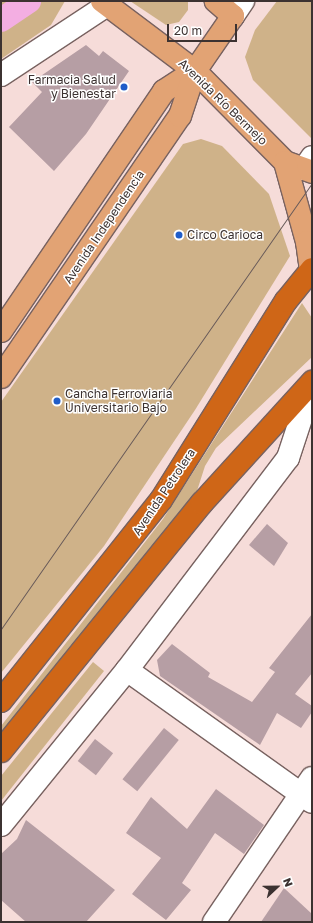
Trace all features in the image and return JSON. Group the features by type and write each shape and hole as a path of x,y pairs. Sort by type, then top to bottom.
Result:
{"highway":[{"name":"Avenida Petrolera","path":"1,701 123,553 161,500 286,301 312,274"},
{"path":"1,751 202,503 311,384"}],"main road":[{"path":"216,1 238,8"},
{"name":"Avenida Río Bermejo","path":"105,3 195,71 303,165 307,242 312,274"},
{"name":"Avenida Independencia","path":"1,377 180,116 195,71 238,8"},
{"name":"Avenida Independencia","path":"1,331 164,91 195,71"}],"street":[{"path":"1,75 105,3"},
{"path":"1,825 127,670 288,458 311,384"},
{"path":"127,670 308,791 214,922"}],"shaded area":[{"path":"1,1 65,1 51,25 1,59"},
{"path":"130,1 188,1 188,10 179,22 166,25"},
{"path":"277,1 312,1 312,139 253,80 245,57 255,30"},
{"path":"201,139 222,146 269,194 290,256 195,410 104,546 1,673 1,402 183,144"},
{"path":"302,303 312,318 312,357 216,448 205,466 196,494 1,733 1,726 163,519"},
{"path":"93,662 104,671 1,801 1,776"}],"building":[{"path":"86,45 99,56 103,51 129,71 86,134 54,171 9,127 42,92 32,82"},
{"path":"267,524 288,543 274,566 249,545"},
{"path":"312,614 312,673 295,694 312,706 312,712 301,728 277,713 260,745 160,676 157,660 172,644 210,673 208,677 252,702 275,672 269,668"},
{"path":"164,728 179,740 137,791 122,779"},
{"path":"95,739 113,753 96,775 78,761"},
{"path":"216,789 264,825 244,854 215,833 182,883 191,890 166,920 132,894 161,858 126,833 151,797 187,829"},
{"path":"26,820 115,890 86,922 26,922 1,900 1,854 17,839"},
{"path":"284,888 312,914 312,922 261,922"}],"waterway":[{"path":"1,20 29,1"}],"tram line":[{"path":"1,629 312,183"}],"place":[{"name":"Farmacia Salud y Bienestar","path":"124,87"},
{"name":"Circo Carioca","path":"179,235"},
{"name":"Cancha Ferroviaria Universitario Bajo","path":"57,401"}]}
